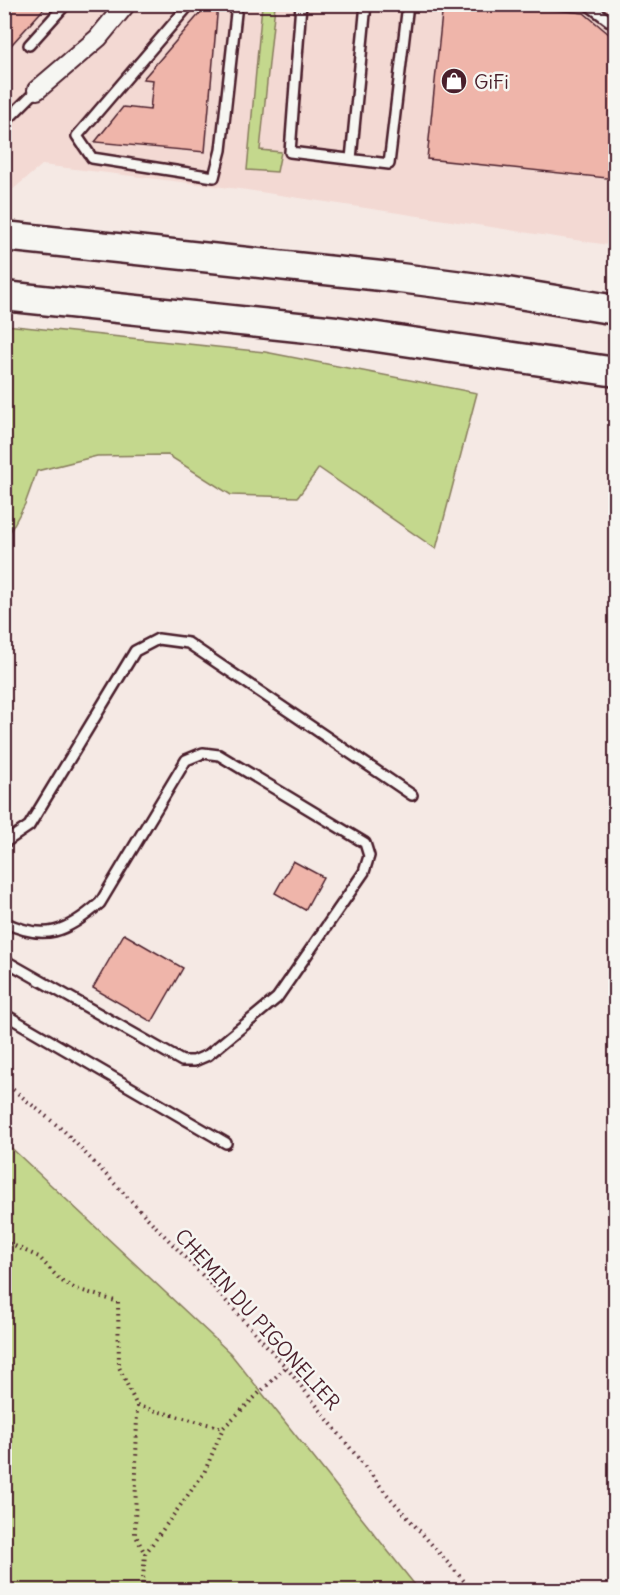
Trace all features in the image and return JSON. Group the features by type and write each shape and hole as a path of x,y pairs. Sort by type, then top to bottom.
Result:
{"main road":[{"path":"4,231 34,239"},
{"path":"4,236 400,278 501,291 615,310"},
{"path":"4,296 336,331 540,359 615,372"},
{"path":"540,359 615,385"}],"street":[{"path":"37,90 98,38 126,4"}],"lane":[{"path":"29,45 66,4"},
{"path":"190,4 77,136 92,158 213,177 220,150 237,4"},
{"path":"301,4 290,152 389,164 408,4"},
{"path":"351,159 366,4"},
{"path":"587,4 615,26"},
{"path":"4,123 37,90"},
{"path":"4,843 28,826 135,651 158,639 188,642 412,795"},
{"path":"4,922 24,932 46,934 85,917 100,903 186,760 203,753 219,755 365,843 369,856 364,872 277,998 208,1055 194,1061 182,1061 4,960"},
{"path":"4,1014 226,1143"}],"path":[{"name":"CHEMIN DU PIGONELIER","path":"4,1082 64,1131 207,1280 286,1367 385,1492 472,1590"},
{"path":"4,1241 39,1257 60,1280 74,1288 118,1302 119,1367 137,1406 135,1534 145,1554"},
{"path":"142,1590 145,1554 204,1473 223,1428 286,1367"},
{"path":"137,1406 223,1428"}],"shaded area":[{"path":"606,4 615,11 615,246 247,190 42,165 5,196 5,5"}],"green space":[{"path":"262,5 275,5 260,150 281,152 277,172 247,170"},
{"path":"5,325 265,352 477,393 436,549 319,468 298,497 231,495 168,455 97,456 37,471 25,504 5,541"},
{"path":"4,1141 230,1353 419,1590 5,1590"}],"building":[{"path":"4,4 48,4 4,53"},
{"path":"208,4 218,4 205,152 95,142 123,107 150,110 153,80 143,79"},
{"path":"443,4 496,4 584,13 616,40 616,179 427,159"},
{"path":"293,861 323,877 305,910 275,893"},
{"path":"124,934 183,968 152,1022 93,988"}],"place":[{"name":"GiFi","path":"454,81"}]}
